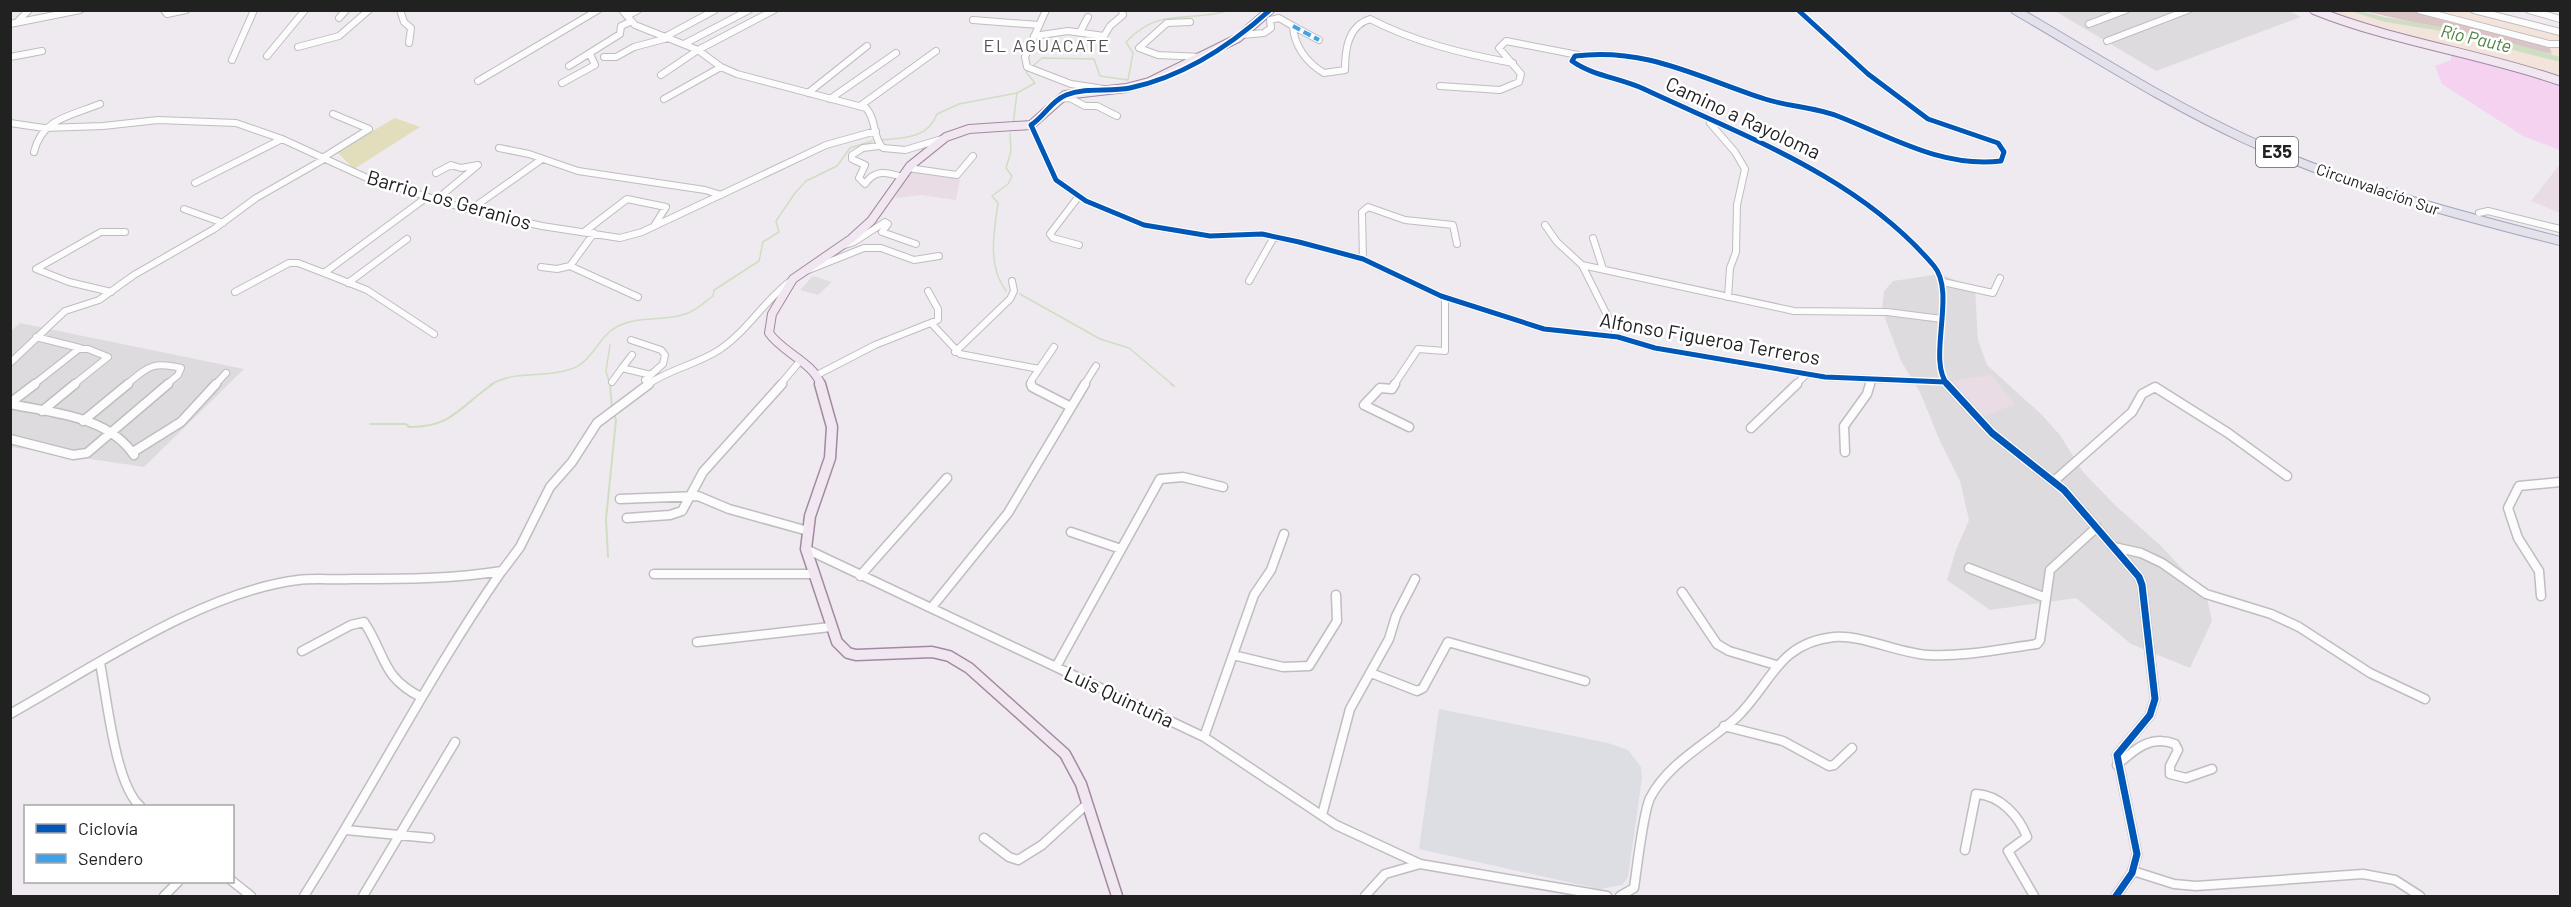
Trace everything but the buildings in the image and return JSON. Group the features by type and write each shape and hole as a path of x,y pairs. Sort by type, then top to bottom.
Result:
{"highway":[{"name":"Circunvalación Sur","path":"2015,10 2173,102 2264,147 2411,201 2560,241"},
{"name":"Circunvalación Sur","path":"2027,11 2166,91 2247,133 2372,183 2479,213 2560,232"}],"main road":[{"path":"1118,897 1081,784 1065,754 969,668 949,656 932,652 862,655 849,653 837,642 830,627 806,549 810,516 830,458 832,427 826,396 817,375 776,343 769,327 774,309 793,279 802,270 838,247 871,221 908,168 946,137 969,129 1031,125 1045,115 1060,99 1071,93 1142,85 1242,35 1270,10"},
{"path":"2314,10 2352,27 2505,63 2560,81"}],"street":[{"path":"13,23 29,10"},
{"path":"13,23 80,10"},
{"path":"164,10 167,14 186,10"},
{"path":"232,60 254,10"},
{"path":"267,56 305,10"},
{"path":"339,18 346,10"},
{"path":"298,47 339,36 369,10"},
{"path":"400,10 404,22 411,28 409,43"},
{"path":"477,81 598,10"},
{"path":"569,66 620,34 626,16 638,10"},
{"path":"604,57 619,58 637,46 654,45 715,10"},
{"path":"684,44 748,10"},
{"path":"661,75 698,50 774,10"},
{"path":"1046,10 1024,61 1028,67 1071,84 1106,89"},
{"name":"Camino a Rayoloma","path":"1798,10 1868,74 1928,119 1998,143 2004,152 2001,161 1980,163 1949,160 1928,154 1815,109 1765,99 1697,73 1622,55 1580,55 1572,61 1576,67 1628,82 1839,183 1871,205 1935,267 1943,282"},
{"path":"2089,24 2126,10"},
{"path":"2166,10 2176,13"},
{"path":"2107,41 2188,10"},
{"path":"2419,10 2543,43 2560,44"},
{"path":"2430,10 2440,10"},
{"path":"2474,10 2560,32"},
{"path":"2529,10 2560,19"},
{"path":"2554,10 2560,19 2560,27"},
{"path":"1034,36 1053,32 1080,32 1104,36 1110,26 1123,15 1122,11"},
{"path":"626,16 644,30 698,50 721,67 737,74 860,106 873,115 876,132 874,138 879,146"},
{"path":"1080,32 1088,17"},
{"path":"1242,35 1253,35 1270,30 1270,20 1274,18 1283,20 1319,40"},
{"path":"1293,26 1295,37 1307,59 1324,73 1345,70 1345,45 1361,22 1370,19 1389,29 1464,54 1513,63"},
{"path":"973,20 1039,26"},
{"path":"1190,22 1167,23 1139,48 1143,52 1152,54 1202,57"},
{"path":"1440,86 1505,89 1521,80 1521,74 1499,48 1506,41 1580,55"},
{"path":"808,93 867,46"},
{"path":"10,57 42,51"},
{"path":"860,106 936,51"},
{"path":"830,99 896,53"},
{"path":"562,83 595,65 590,54"},
{"path":"664,99 721,67"},
{"path":"1060,99 1070,99 1085,106 1097,106 1117,116"},
{"path":"34,152 38,136 45,128 100,104"},
{"path":"10,363 65,311 99,300 223,223 256,198 369,129 333,114"},
{"name":"Barrio Los Geranios","path":"10,123 45,128 158,120 236,123 325,157 367,178 436,200 542,226 621,238 633,236 653,227 826,145 876,132"},
{"path":"1707,120 1735,152 1745,169 1737,205 1736,252 1730,268 1728,297"},
{"name":"Alfonso Figueroa Terreros","path":"1031,125 1056,180 1079,196 1143,225 1210,236 1262,234 1363,259 1445,298 1544,329 1618,337 1655,348 1807,374 1870,380 1945,382"},
{"path":"902,177 886,172 876,172 868,176 866,183 861,182 859,178 865,165 854,162 852,155 863,148 879,146 892,151 905,150 946,137"},
{"path":"195,183 282,139"},
{"path":"499,148 578,171 705,190 721,195"},
{"path":"908,168 957,175 973,156"},
{"path":"470,210 542,159"},
{"path":"436,173 451,165 462,168 478,165 436,200"},
{"path":"1079,196 1050,234 1053,238 1079,245"},
{"path":"324,273 428,197"},
{"path":"584,232 627,199 666,207 653,227"},
{"path":"1363,259 1362,212 1368,207 1405,220 1456,226 1457,244"},
{"path":"184,209 223,223"},
{"path":"838,247 854,242 885,222 888,224 882,232 915,244"},
{"path":"1545,225 1557,242 1582,265 1618,337"},
{"path":"111,292 69,282 36,270 101,232 125,232"},
{"path":"570,266 594,233"},
{"path":"1249,281 1274,237"},
{"path":"348,283 407,238"},
{"path":"1593,238 1603,269"},
{"path":"802,270 810,270 864,248 881,248 914,260 939,256"},
{"path":"236,292 289,263 297,262 367,290 434,334"},
{"path":"1582,265 1794,310 1887,312 1942,319"},
{"path":"542,267 557,269 570,266 639,297"},
{"path":"2000,278 1996,291 1988,293 1943,282 1940,355 1945,382 1992,433 2054,481 2114,547 2142,585 2155,699 2150,715 2118,755 2119,783 2138,848 2133,871 2116,897"},
{"path":"304,897 346,830 453,642 520,547 550,487 572,462 597,423 638,391 670,370 697,362 718,351 744,330 780,288 793,279"},
{"path":"955,352 1010,299 1014,291 1012,281"},
{"path":"817,375 876,345 938,320 938,309 928,291"},
{"path":"1409,427 1364,405 1380,388 1392,390 1418,350 1444,351 1445,298"},
{"path":"932,324 955,352 974,358 1039,369"},
{"path":"36,337 77,345 79,349"},
{"path":"631,340 661,350 665,355 663,364 638,391"},
{"path":"1054,347 1031,381 1032,387 1071,407"},
{"path":"10,403 79,349 88,349 108,357 42,411"},
{"path":"612,382 632,355"},
{"path":"627,518 682,511 692,485 737,431 774,395 800,361"},
{"path":"10,439 80,455 92,450 178,375 181,368 159,363 148,367 82,421"},
{"path":"932,607 1008,513 1096,366"},
{"path":"622,368 651,375"},
{"path":"10,403 114,431 134,454 182,422 226,373"},
{"path":"1751,428 1807,374"},
{"path":"1845,452 1844,426 1867,394 1870,380"},
{"path":"2054,481 2132,412 2142,394 2155,387 2228,433 2287,476"},
{"path":"1056,667 1160,479 1167,476 1198,479 1223,487"},
{"path":"860,576 946,478"},
{"path":"2541,596 2539,571 2518,538 2508,508 2519,486 2560,482"},
{"path":"620,499 698,495 729,509 808,531"},
{"path":"1625,896 1634,888 1649,800 1664,778 1737,717 1776,665 1811,641 1823,637 1857,639 1927,655 1973,653 2037,644 2040,640 2050,570 2097,527"},
{"path":"1071,532 1121,549"},
{"path":"1204,737 1254,595 1270,570 1284,534"},
{"path":"2114,547 2141,553 2162,563 2206,594 2271,614 2299,627 2370,673 2425,699"},
{"name":"Luis Quintuña","path":"806,549 1204,737 1336,825 1420,864"},
{"path":"1969,568 2046,598"},
{"path":"10,714 100,663 221,603 278,583 298,580 460,579 502,571"},
{"path":"654,574 813,574"},
{"path":"1322,815 1350,709 1371,673 1415,579"},
{"path":"1682,592 1717,644 1729,651 1776,665"},
{"path":"1233,655 1287,668 1303,669 1309,666 1337,621 1336,595"},
{"path":"302,651 351,625 364,622 390,677 398,685 421,697"},
{"path":"696,642 830,627"},
{"path":"1371,673 1411,690 1423,688 1448,642 1585,681"},
{"path":"100,663 121,772 131,798 138,805"},
{"path":"1724,726 1783,741 1829,766 1852,748"},
{"path":"2117,765 2138,746 2164,741 2175,744 2178,750 2170,766 2170,774 2186,778 2212,769"},
{"path":"363,897 454,742"},
{"path":"1965,850 1973,801 1976,794 1983,793 2014,812 2024,826 2027,837 2008,851 2034,897"},
{"path":"984,838 1009,858 1018,861 1042,845 1087,804"},
{"path":"346,830 430,838"},
{"path":"1365,897 1385,874 1420,864 1607,897"},
{"path":"2133,871 2174,884 2196,886 2363,874 2395,880 2420,897"},
{"path":"164,897 177,883"},
{"path":"234,883 251,897"}],"shaded area":[{"path":"2287,10 2301,17 2156,71 2055,11"},
{"path":"2318,11 2350,11 2385,22 2435,30 2560,62 2560,78 2516,63 2401,37"},
{"path":"2364,11 2413,11 2549,45 2552,54"},
{"path":"2441,11 2473,11 2559,32 2560,57 2552,54 2549,44 2440,15"},
{"path":"395,118 420,127 354,169 337,152"},
{"path":"2560,164 2560,213 2531,201"},
{"path":"910,171 937,172 960,179 956,200 921,195 895,198"},
{"path":"1940,274 1975,288 1978,340 1987,365 2041,414 2060,435 2083,472 2116,506 2160,545 2206,594 2212,621 2190,668 2131,644 2076,598 1990,610 1947,580 1956,550 1969,520 1960,481 1939,439 1920,392 1901,361 1882,310 1884,291 1893,281"},
{"path":"813,276 832,282 818,295 800,290"},
{"path":"20,323 244,369 144,467 11,447 11,331"},
{"path":"1991,375 2015,404 1982,417 1952,381"},
{"path":"1439,709 1608,743 1628,750 1641,767 1642,778 1628,877 1622,885 1600,889 1419,849"}],"sand":[{"path":"2451,52 2560,84 2560,150 2523,136 2442,84 2435,66 2451,60"}],"water":[{"name":"Río Paute","path":"2350,11 2366,12 2497,40 2560,57 2560,62 2435,30 2385,22"}],"waterway":[{"path":"1017,93 1035,83 1026,72 1042,58 1094,59 1100,76 1128,80 1133,53 1126,42 1139,31 1163,19 1201,16 1230,10"},
{"path":"880,140 921,133 928,128 937,114 959,104 1017,93"},
{"path":"1013,125 1017,93"},
{"path":"1006,291 1000,281 994,260 993,248 998,203 992,196 1008,184 1012,176 1006,168 1011,151 1010,133"},
{"path":"490,385 510,377 571,369 585,361 605,336 618,326 633,321 674,317 695,310 713,296 714,290 759,261 763,242 779,232 776,221 806,181 837,166 850,148 872,141"},
{"path":"1020,294 1100,339 1129,348 1173,385"},
{"path":"610,345 606,371 610,385"},
{"path":"370,424 406,424 409,427 436,424 455,414 493,384"},
{"path":"610,384 612,409"},
{"path":"608,557 606,519 616,420 614,414"}],"marked path":[{"path":"1293,26 1319,40"}],"cycle path":[{"path":"1270,10 1241,35 1186,68 1130,88 1090,90 1066,95 1056,101 1031,125 1056,180 1086,201 1144,225 1210,236 1262,234 1299,242 1363,259 1441,296 1544,329 1618,337 1655,348 1825,377 1945,382"},
{"path":"1798,10 1868,74 1928,119 1998,143 2004,152 2001,161 1964,163 1946,159 1826,112 1765,99 1648,58 1599,53 1575,56 1572,61 1585,70 1628,82 1772,149 1839,183 1871,205 1935,267 1943,282 1940,355 1945,382 1992,433 2064,490 2139,577 2142,585 2155,699 2150,715 2117,755 2137,854 2132,873 2116,896"}],"district":[{"name":"EL AGUACATE","path":"1047,46"}]}
